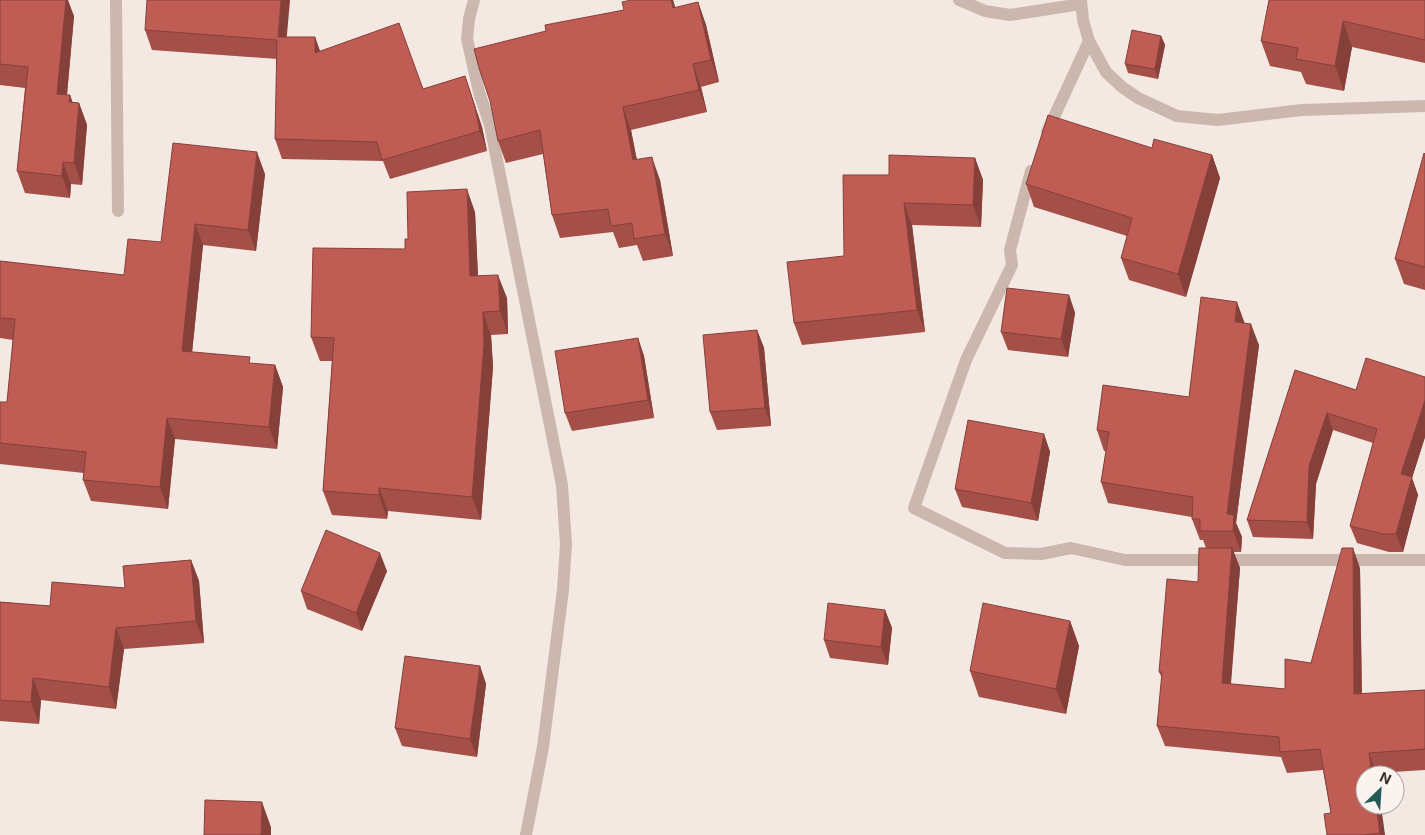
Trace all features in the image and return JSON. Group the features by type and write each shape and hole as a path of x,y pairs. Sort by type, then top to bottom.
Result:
{"street":[{"path":"116,0 118,211"},
{"path":"474,0 469,19 467,39 479,92 490,125 562,485 566,544 563,590 543,747 526,835"},
{"path":"959,0 985,11 1010,15 1081,2 1083,20 1089,41 1106,72 1122,87 1138,98 1177,116 1218,120 1302,110 1425,106"},
{"path":"1042,143 1089,41"},
{"path":"1034,160 1010,250 1012,265 966,360 914,508 1005,552 1041,554 1071,548 1125,560 1425,560"}],"building":[{"path":"0,0 66,0 57,94 70,95 69,102 79,103 74,163 63,162 62,176 17,171 28,67 0,64"},
{"path":"147,0 281,0 278,37 315,37 315,53 399,23 423,89 465,76 480,131 382,160 377,142 275,139 277,40 145,30"},
{"path":"631,0 671,0 673,8 698,2 711,60 693,64 699,90 623,107 633,160 652,157 665,234 634,239 632,223 611,226 608,209 552,215 540,130 498,141 490,101 474,49 546,31 545,25 624,10 622,2"},
{"path":"1269,0 1425,0 1425,40 1343,21 1335,66 1296,59 1298,48 1261,41"},
{"path":"1132,30 1161,36 1155,69 1125,64"},
{"path":"1048,115 1152,148 1154,139 1212,155 1178,274 1121,258 1132,218 1026,184"},
{"path":"173,143 257,152 248,230 195,224 182,351 250,357 249,363 275,365 269,427 167,418 160,487 83,480 86,452 0,443 0,402 7,402 15,319 0,318 0,261 124,275 128,239 161,242"},
{"path":"1425,154 1425,267 1395,259"},
{"path":"889,155 975,158 973,205 904,203 917,310 794,323 787,262 844,256 843,175 889,175"},
{"path":"467,189 470,276 498,275 500,311 483,312 484,344 472,497 379,488 379,495 323,491 334,338 311,337 313,248 405,249 405,239 408,239 407,192"},
{"path":"1007,288 1069,295 1061,339 1001,332"},
{"path":"1201,297 1237,302 1235,322 1251,324 1227,514 1234,515 1233,531 1200,531 1200,519 1192,519 1193,497 1101,482 1109,432 1097,430 1103,385 1189,397"},
{"path":"757,330 765,408 710,412 703,335"},
{"path":"638,338 648,400 565,413 555,351"},
{"path":"1366,358 1425,377 1425,400 1401,474 1412,477 1396,534 1383,534 1350,526 1377,429 1327,413 1309,466 1307,522 1247,520 1295,370 1356,390"},
{"path":"968,420 1044,434 1031,503 955,489"},
{"path":"326,530 380,553 356,613 301,591"},
{"path":"1199,548 1232,548 1222,683 1285,689 1285,659 1311,663 1342,548 1353,548 1354,694 1425,690 1425,749 1369,753 1371,765 1355,765 1355,815 1377,815 1380,833 1327,835 1324,814 1331,813 1320,749 1280,752 1279,737 1157,726 1162,672 1159,672 1167,579 1198,582"},
{"path":"191,560 196,621 116,628 109,687 33,678 31,702 0,700 0,602 50,606 52,582 125,588 123,566"},
{"path":"828,603 885,610 881,647 824,640"},
{"path":"983,603 1070,621 1056,689 970,671"},
{"path":"405,656 480,666 470,739 395,728"},
{"path":"205,800 262,802 261,835 204,835"}]}
